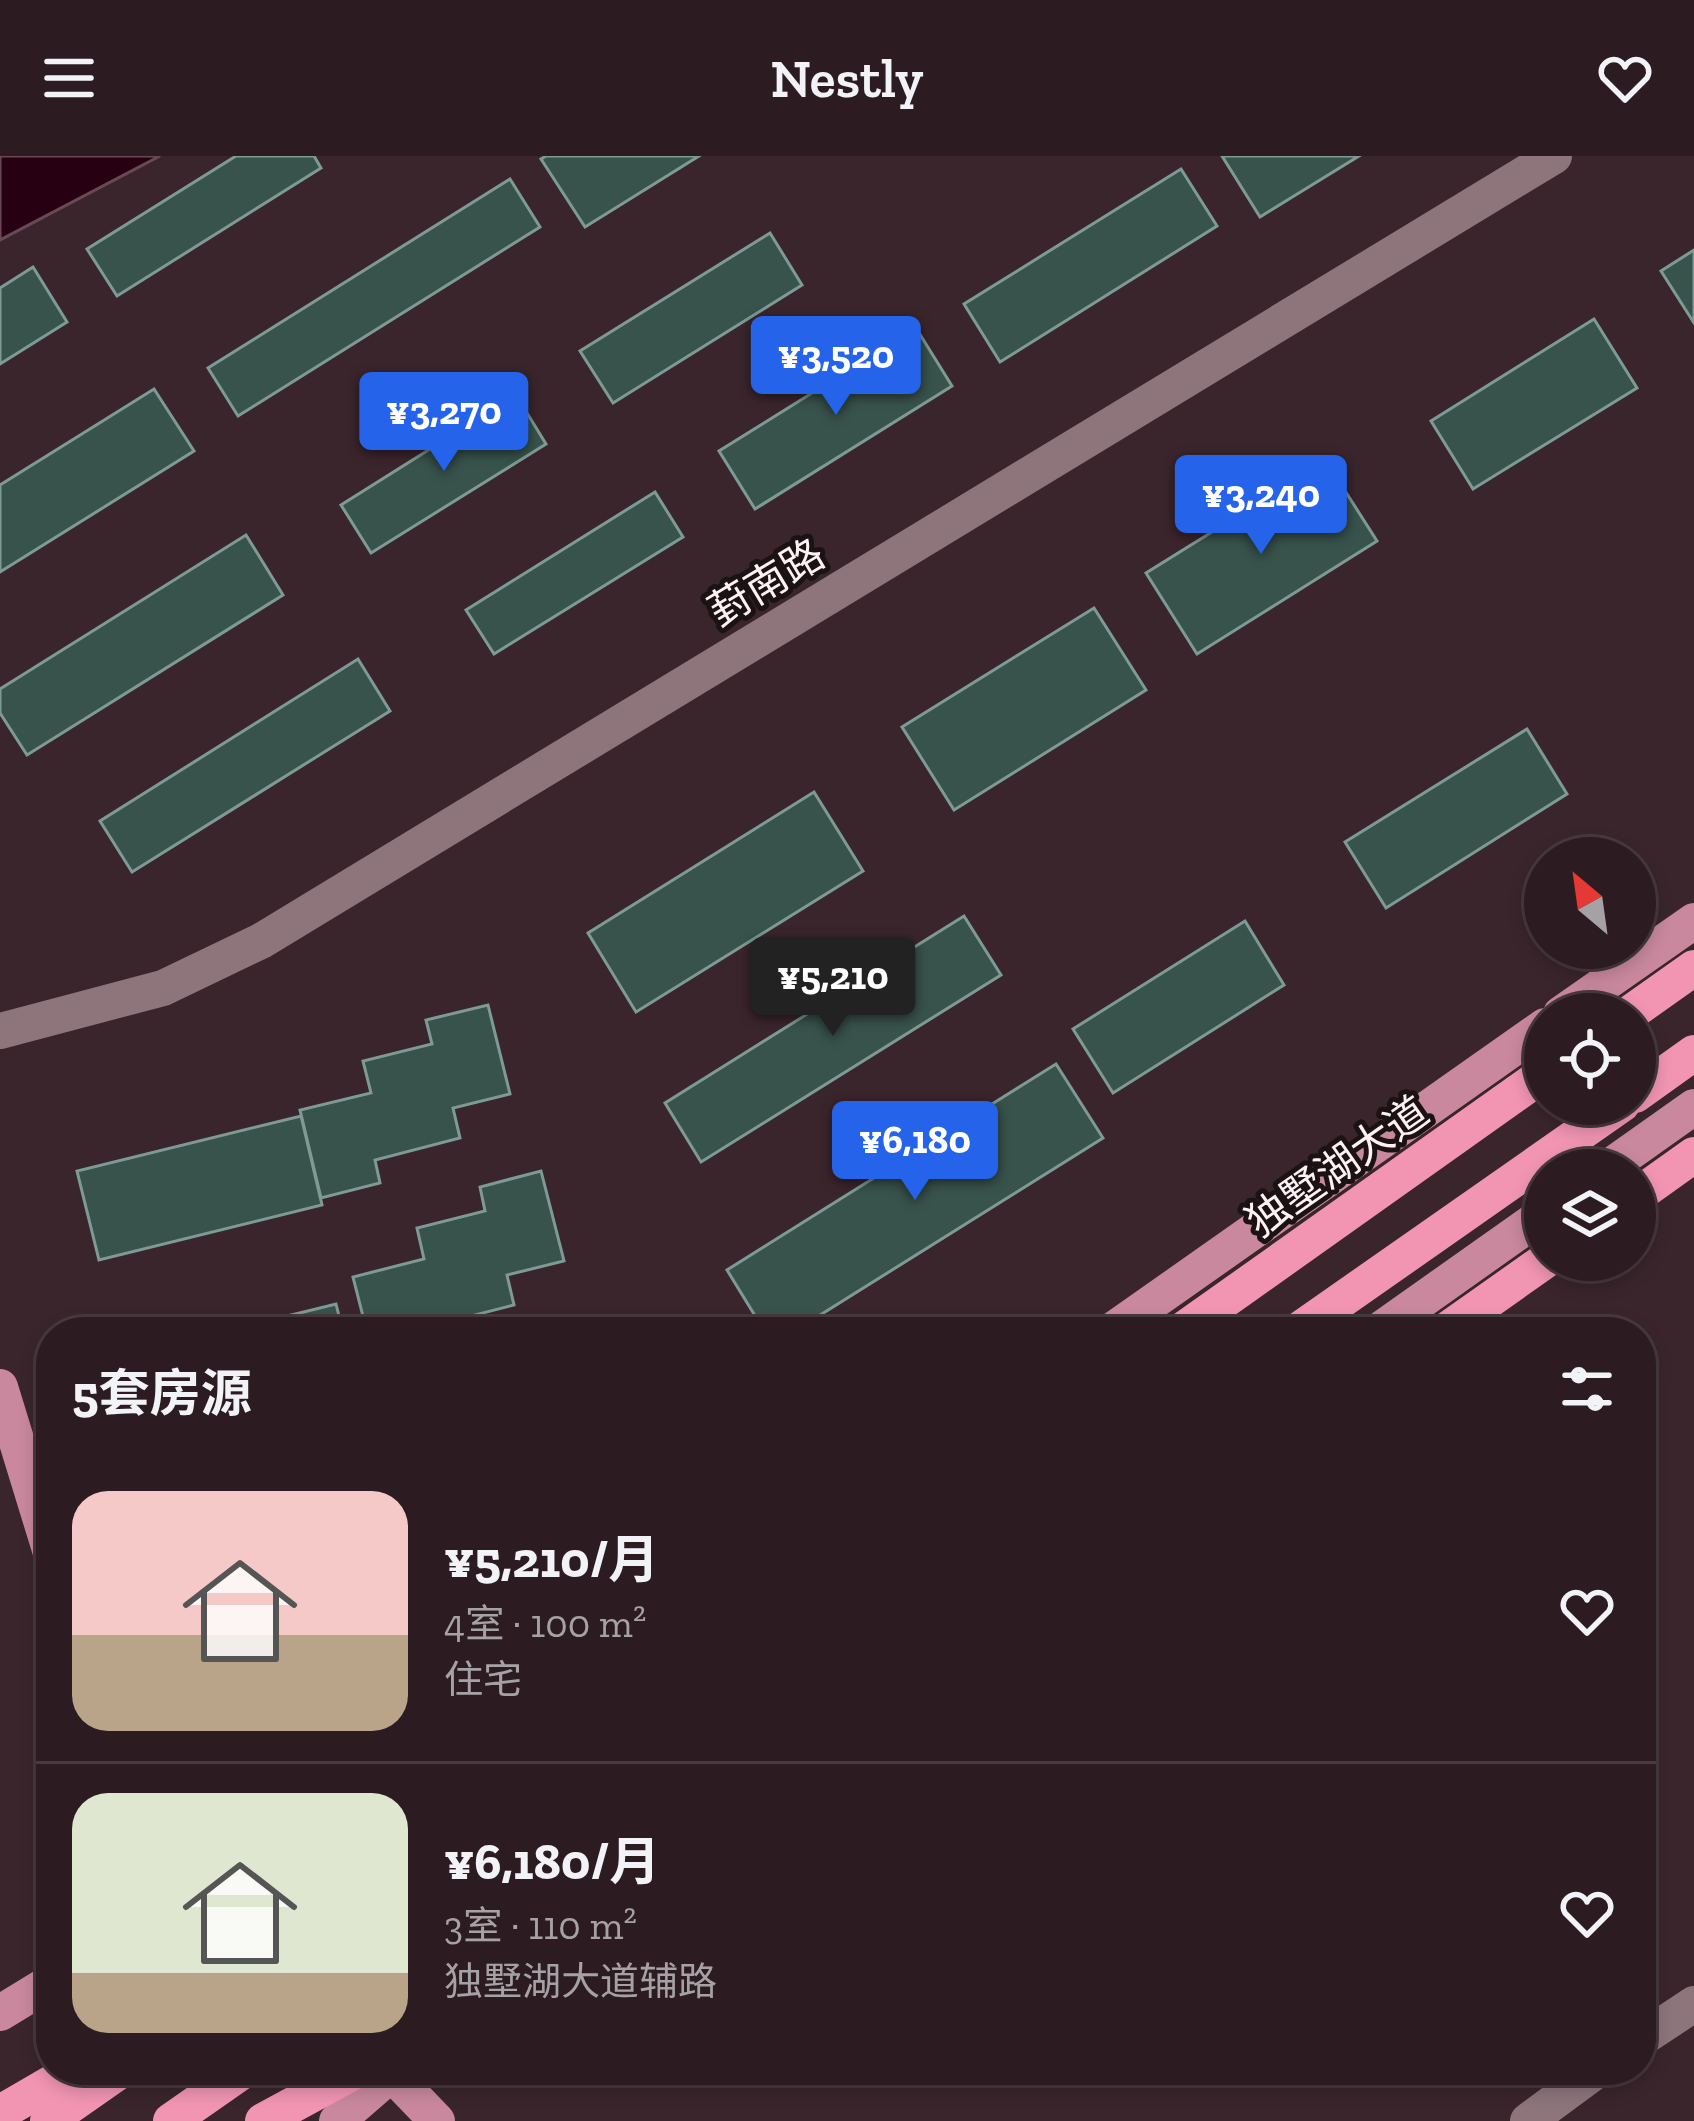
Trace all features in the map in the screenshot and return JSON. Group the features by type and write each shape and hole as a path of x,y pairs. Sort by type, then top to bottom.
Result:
{"highway":[{"path":"1656,995 1694,968"},
{"path":"1656,1080 1694,1053"},
{"name":"独墅湖大道","path":"1201,1317 1524,1088"},
{"path":"1317,1317 1592,1125"},
{"path":"1656,1182 1694,1155"},
{"path":"1465,1317 1524,1276"},
{"path":"0,2114 49,2085"},
{"path":"48,2121 100,2085"},
{"path":"171,2121 223,2085"},
{"path":"263,2121 351,2085"}],"main road":[{"path":"1591,993 1694,920"},
{"path":"1131,1317 1524,1040"},
{"path":"1635,1149 1694,1107"},
{"path":"1398,1317 1524,1228"},
{"path":"0,1387 36,1504"},
{"path":"337,2121 372,2085"},
{"path":"400,2085 437,2121"}],"street":[{"name":"葑南路","path":"0,1031 164,988 261,941 1554,156"},
{"path":"1656,2029 1694,2004"},
{"path":"1528,2121 1577,2085"}],"shaded area":[{"path":"0,156 160,156 0,240"}],"building":[{"path":"236,156 314,156 321,168 117,296 87,249"},
{"path":"699,156 585,227 541,159"},
{"path":"1222,156 1359,156 1260,217"},
{"path":"1181,169 1217,226 1000,362 964,304"},
{"path":"510,179 540,227 238,416 208,368"},
{"path":"770,233 802,285 613,403 580,351"},
{"path":"1694,250 1694,323 1661,271"},
{"path":"33,267 67,322 0,364 0,288"},
{"path":"1594,319 1637,388 1473,489 1431,421"},
{"path":"916,328 952,386 755,509 719,451"},
{"path":"154,389 194,451 0,572 0,485"},
{"path":"516,395 546,444 371,553 341,505"},
{"path":"1326,461 1377,541 1197,654 1146,573"},
{"path":"655,492 683,537 494,654 466,610"},
{"path":"246,535 283,595 27,755 0,713 0,689"},
{"path":"1094,608 1146,690 954,810 902,727"},
{"path":"358,659 390,711 132,872 100,821"},
{"path":"1527,729 1567,794 1386,908 1345,842"},
{"path":"814,792 863,871 636,1012 588,933"},
{"path":"964,916 1001,975 701,1162 665,1103"},
{"path":"1245,921 1284,985 1113,1093 1073,1029"},
{"path":"488,1005 510,1094 453,1108 460,1138 375,1160 380,1183 321,1198 300,1110 371,1093 363,1061 432,1044 426,1020"},
{"path":"1056,1064 1103,1138 817,1317 756,1317 727,1270"},
{"path":"301,1116 322,1205 99,1260 77,1171"},
{"path":"541,1171 564,1261 507,1275 514,1305 467,1317 363,1317 353,1277 424,1259 417,1228 485,1211 480,1187"},
{"path":"336,1304 339,1317 283,1317"}]}
